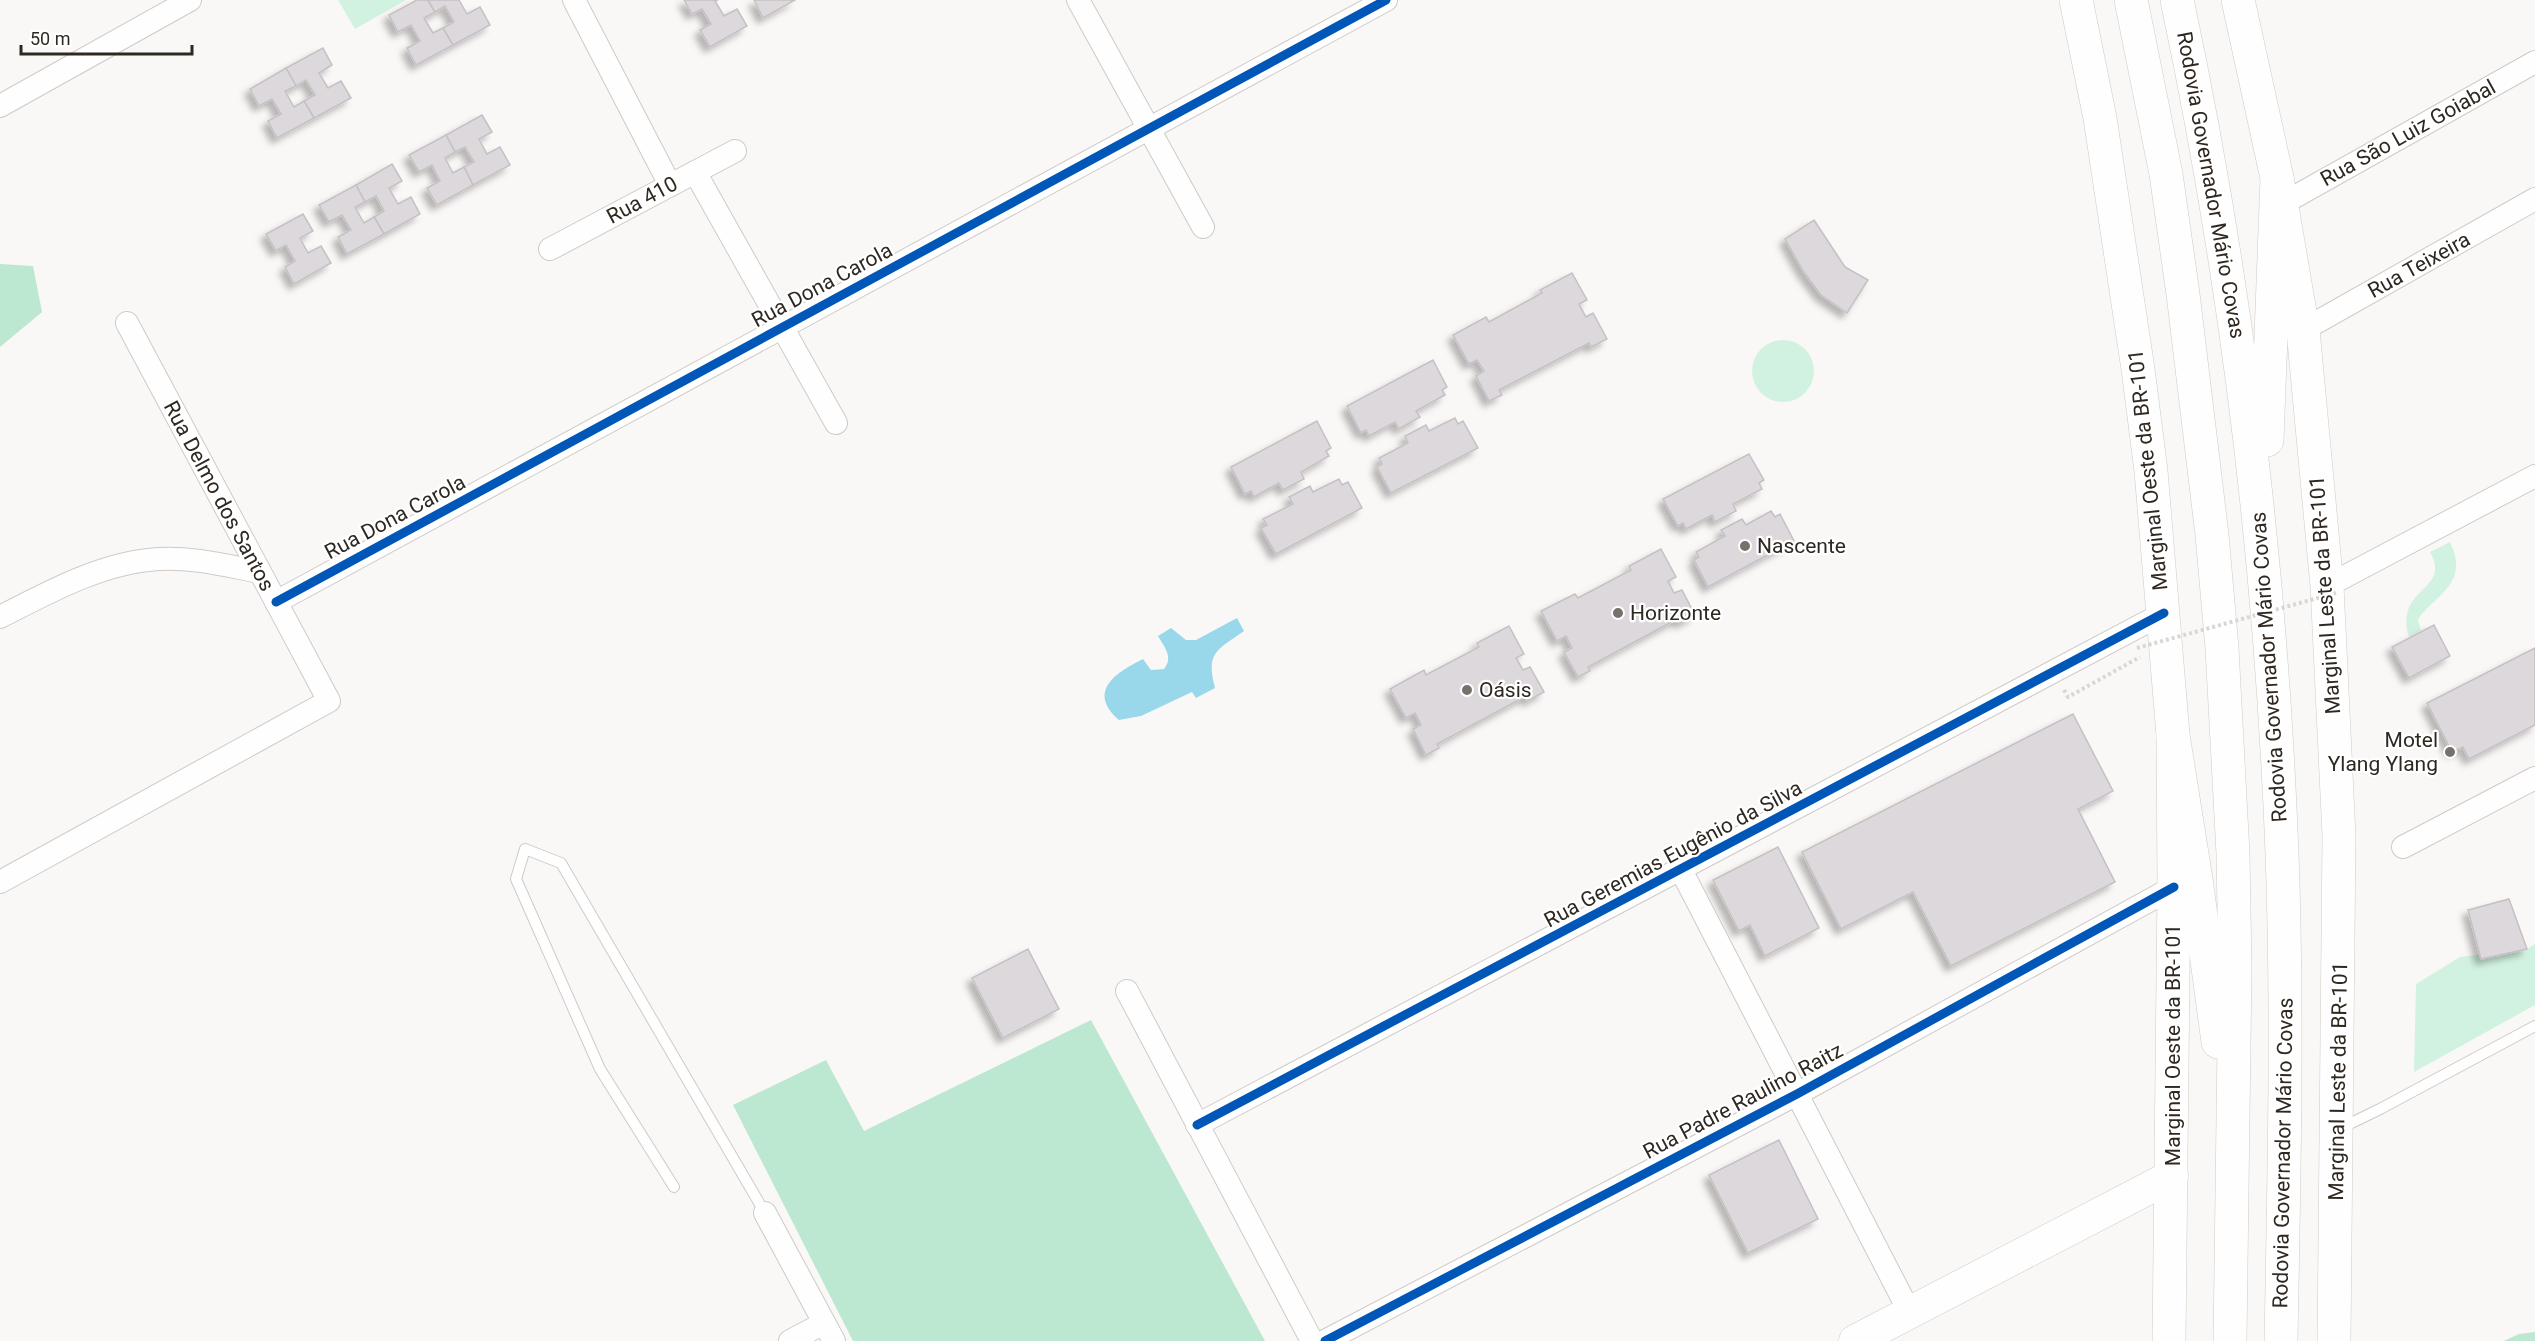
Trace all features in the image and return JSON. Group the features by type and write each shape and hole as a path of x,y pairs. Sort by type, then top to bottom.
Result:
{"main road":[{"name":"Marginal Oeste da BR-101","path":"2076,0 2100,118 2138,369 2151,471 2173,735 2174,887 2169,1341"},
{"name":"Rodovia Governador Mário Covas","path":"2131,0 2166,174 2212,535 2228,741 2233,854 2234,1151 2230,1341"},
{"name":"Rodovia Governador Mário Covas","path":"2177,0 2222,230 2237,330 2263,544 2282,855 2284,1010 2281,1341"},
{"name":"Marginal Leste da BR-101","path":"2238,0 2279,191 2303,330 2331,589 2339,836 2338,1129 2334,1341"},
{"path":"2263,544 2279,191"},
{"path":"2173,735 2234,1151"}],"street":[{"path":"0,106 190,0"},
{"path":"574,0 670,185"},
{"path":"1078,0 1203,227"},
{"name":"Rua Dona Carola","path":"276,602 1386,0"},
{"name":"Rua São Luiz Goiabal","path":"2279,191 2535,62"},
{"name":"Rua 410","path":"550,249 735,151"},
{"path":"695,172 836,423"},
{"name":"Rua Teixeira","path":"2303,330 2535,199"},
{"name":"Rua Delmo dos Santos","path":"0,882 329,701 127,323"},
{"path":"2331,589 2535,476"},
{"path":"0,617 77,580 106,569 133,563 159,559 190,560 260,572"},
{"name":"Rua Geremias Eugênio da Silva","path":"1197,1125 2164,613"},
{"path":"2403,847 2535,778"},
{"path":"1681,870 1910,1312"},
{"name":"Rua Padre Raulino Raitz","path":"1325,1341 1797,1094 2174,887"},
{"path":"1127,991 1312,1341"},
{"path":"1855,1341 2172,1176"},
{"path":"765,1213 829,1332 790,1341"}],"lane":[{"path":"674,1187 600,1069 562,984 516,879 525,849 561,863 765,1213"},
{"path":"2338,1129 2535,1026"}],"path":[{"path":"2137,648 2331,589"}],"green space":[{"path":"338,0 406,0 355,29"},
{"path":"0,264 33,266 42,312 0,347"},
{"path":"1783,340 1800,345 1805,349 1809,354 1814,371 1809,388 1805,393 1800,397 1783,402 1766,397 1761,393 1757,388 1752,371 1757,354 1761,349 1766,345"},
{"path":"2450,542 2455,555 2455,575 2445,591 2421,615 2418,620 2421,631 2409,637 2406,620 2409,608 2434,575 2435,565 2430,552"},
{"path":"2535,944 2535,1005 2414,1072 2416,984 2460,957 2527,949"},
{"path":"1091,1020 1265,1341 853,1341 733,1105 826,1060 864,1131"},
{"path":"2535,1332 2535,1341 2504,1341 2519,1334"}],"water":[{"path":"1237,618 1244,631 1220,648 1213,659 1215,688 1196,698 1192,692 1141,716 1119,720 1109,710 1105,700 1105,691 1115,676 1143,659 1151,670 1164,669 1167,665 1168,656 1158,636 1171,628 1186,640 1196,640"}],"building":[{"path":"417,0 428,0 435,12 424,18 433,33 443,28 453,45 416,65 407,48 420,41 411,25 398,32 389,15"},
{"path":"428,0 459,0 467,14 480,7 490,25 453,45 443,28 454,22 445,6 435,12"},
{"path":"684,0 718,0 715,1 724,16 737,9 747,26 710,47 700,30 711,24 702,9 692,14"},
{"path":"754,0 795,0 763,18"},
{"path":"323,48 332,65 319,73 328,88 341,81 351,98 314,118 304,101 315,95 306,80 296,86 286,68"},
{"path":"286,68 296,86 285,91 294,107 304,101 314,118 277,138 268,121 281,114 272,99 259,106 250,89"},
{"path":"482,115 492,132 479,139 487,154 500,147 510,165 473,185 464,167 474,162 465,147 455,152 446,135"},
{"path":"446,135 455,152 445,158 453,173 464,167 473,185 437,205 427,188 440,181 432,165 419,172 409,155"},
{"path":"392,164 402,181 389,188 398,204 411,197 420,214 384,234 374,217 384,211 376,196 365,202 356,185"},
{"path":"356,185 365,202 355,207 364,223 374,217 384,234 347,254 338,237 351,230 342,215 329,222 319,205"},
{"path":"303,214 313,231 300,238 308,253 321,246 331,263 294,284 285,267 295,261 286,245 276,251 266,234"},
{"path":"1814,220 1845,267 1868,280 1847,313 1821,295 1803,271 1785,239"},
{"path":"1572,273 1587,300 1579,304 1586,317 1593,313 1607,339 1591,347 1589,343 1499,390 1502,395 1489,401 1476,376 1484,371 1477,360 1469,364 1453,335 1486,317 1489,322 1542,293 1540,290"},
{"path":"1433,360 1447,387 1442,390 1445,395 1416,411 1420,417 1399,429 1395,422 1369,436 1366,430 1361,433 1347,406"},
{"path":"1455,418 1458,424 1463,421 1478,448 1391,493 1377,467 1382,464 1379,458 1408,443 1405,436 1426,425 1429,431"},
{"path":"1317,421 1331,448 1326,451 1329,456 1301,472 1304,479 1283,490 1279,483 1254,497 1251,491 1245,494 1231,467"},
{"name":"Nascente","path":"1749,454 1764,480 1759,483 1762,489 1733,504 1736,511 1715,522 1712,515 1686,529 1683,523 1678,526 1663,499"},
{"path":"1339,479 1342,485 1348,482 1362,508 1276,554 1261,528 1267,525 1263,519 1293,504 1289,497 1310,486 1313,492"},
{"name":"Nascente","path":"1771,511 1775,517 1780,514 1794,541 1708,587 1694,560 1699,557 1696,552 1725,536 1721,530 1742,519 1746,525"},
{"name":"Horizonte","path":"1661,549 1676,577 1668,581 1674,593 1682,590 1695,615 1680,623 1677,619 1588,667 1590,671 1578,677 1564,652 1572,648 1566,636 1557,641 1541,611 1575,594 1578,598 1631,570 1629,566"},
{"path":"2434,625 2450,656 2409,678 2392,647"},
{"name":"Oásis","path":"1509,626 1524,654 1516,658 1523,670 1530,667 1544,692 1528,701 1526,696 1437,744 1439,748 1426,755 1413,729 1421,725 1415,713 1406,718 1390,689 1424,670 1426,675 1479,647 1477,643"},
{"path":"2535,648 2535,725 2469,759 2463,747 2452,752 2427,703"},
{"path":"2073,714 2113,791 2078,809 2115,882 1951,966 1913,892 1841,929 1802,852"},
{"path":"1778,847 1819,928 1765,956 1750,925 1739,931 1713,880"},
{"path":"2509,899 2527,949 2481,959 2468,910"},
{"path":"1028,949 1059,1009 1003,1038 972,978"},
{"path":"1779,1140 1818,1219 1748,1253 1709,1175"}],"cycle path":[{"path":"276,602 1386,0"},
{"path":"1197,1125 2164,613"},
{"path":"1325,1341 1797,1094 2174,887"}],"place":[{"name":"Nascente","path":"1745,546"},
{"name":"Horizonte","path":"1618,613"},
{"name":"Oásis","path":"1467,690"},
{"name":"Motel Ylang Ylang","path":"2450,752"}]}
